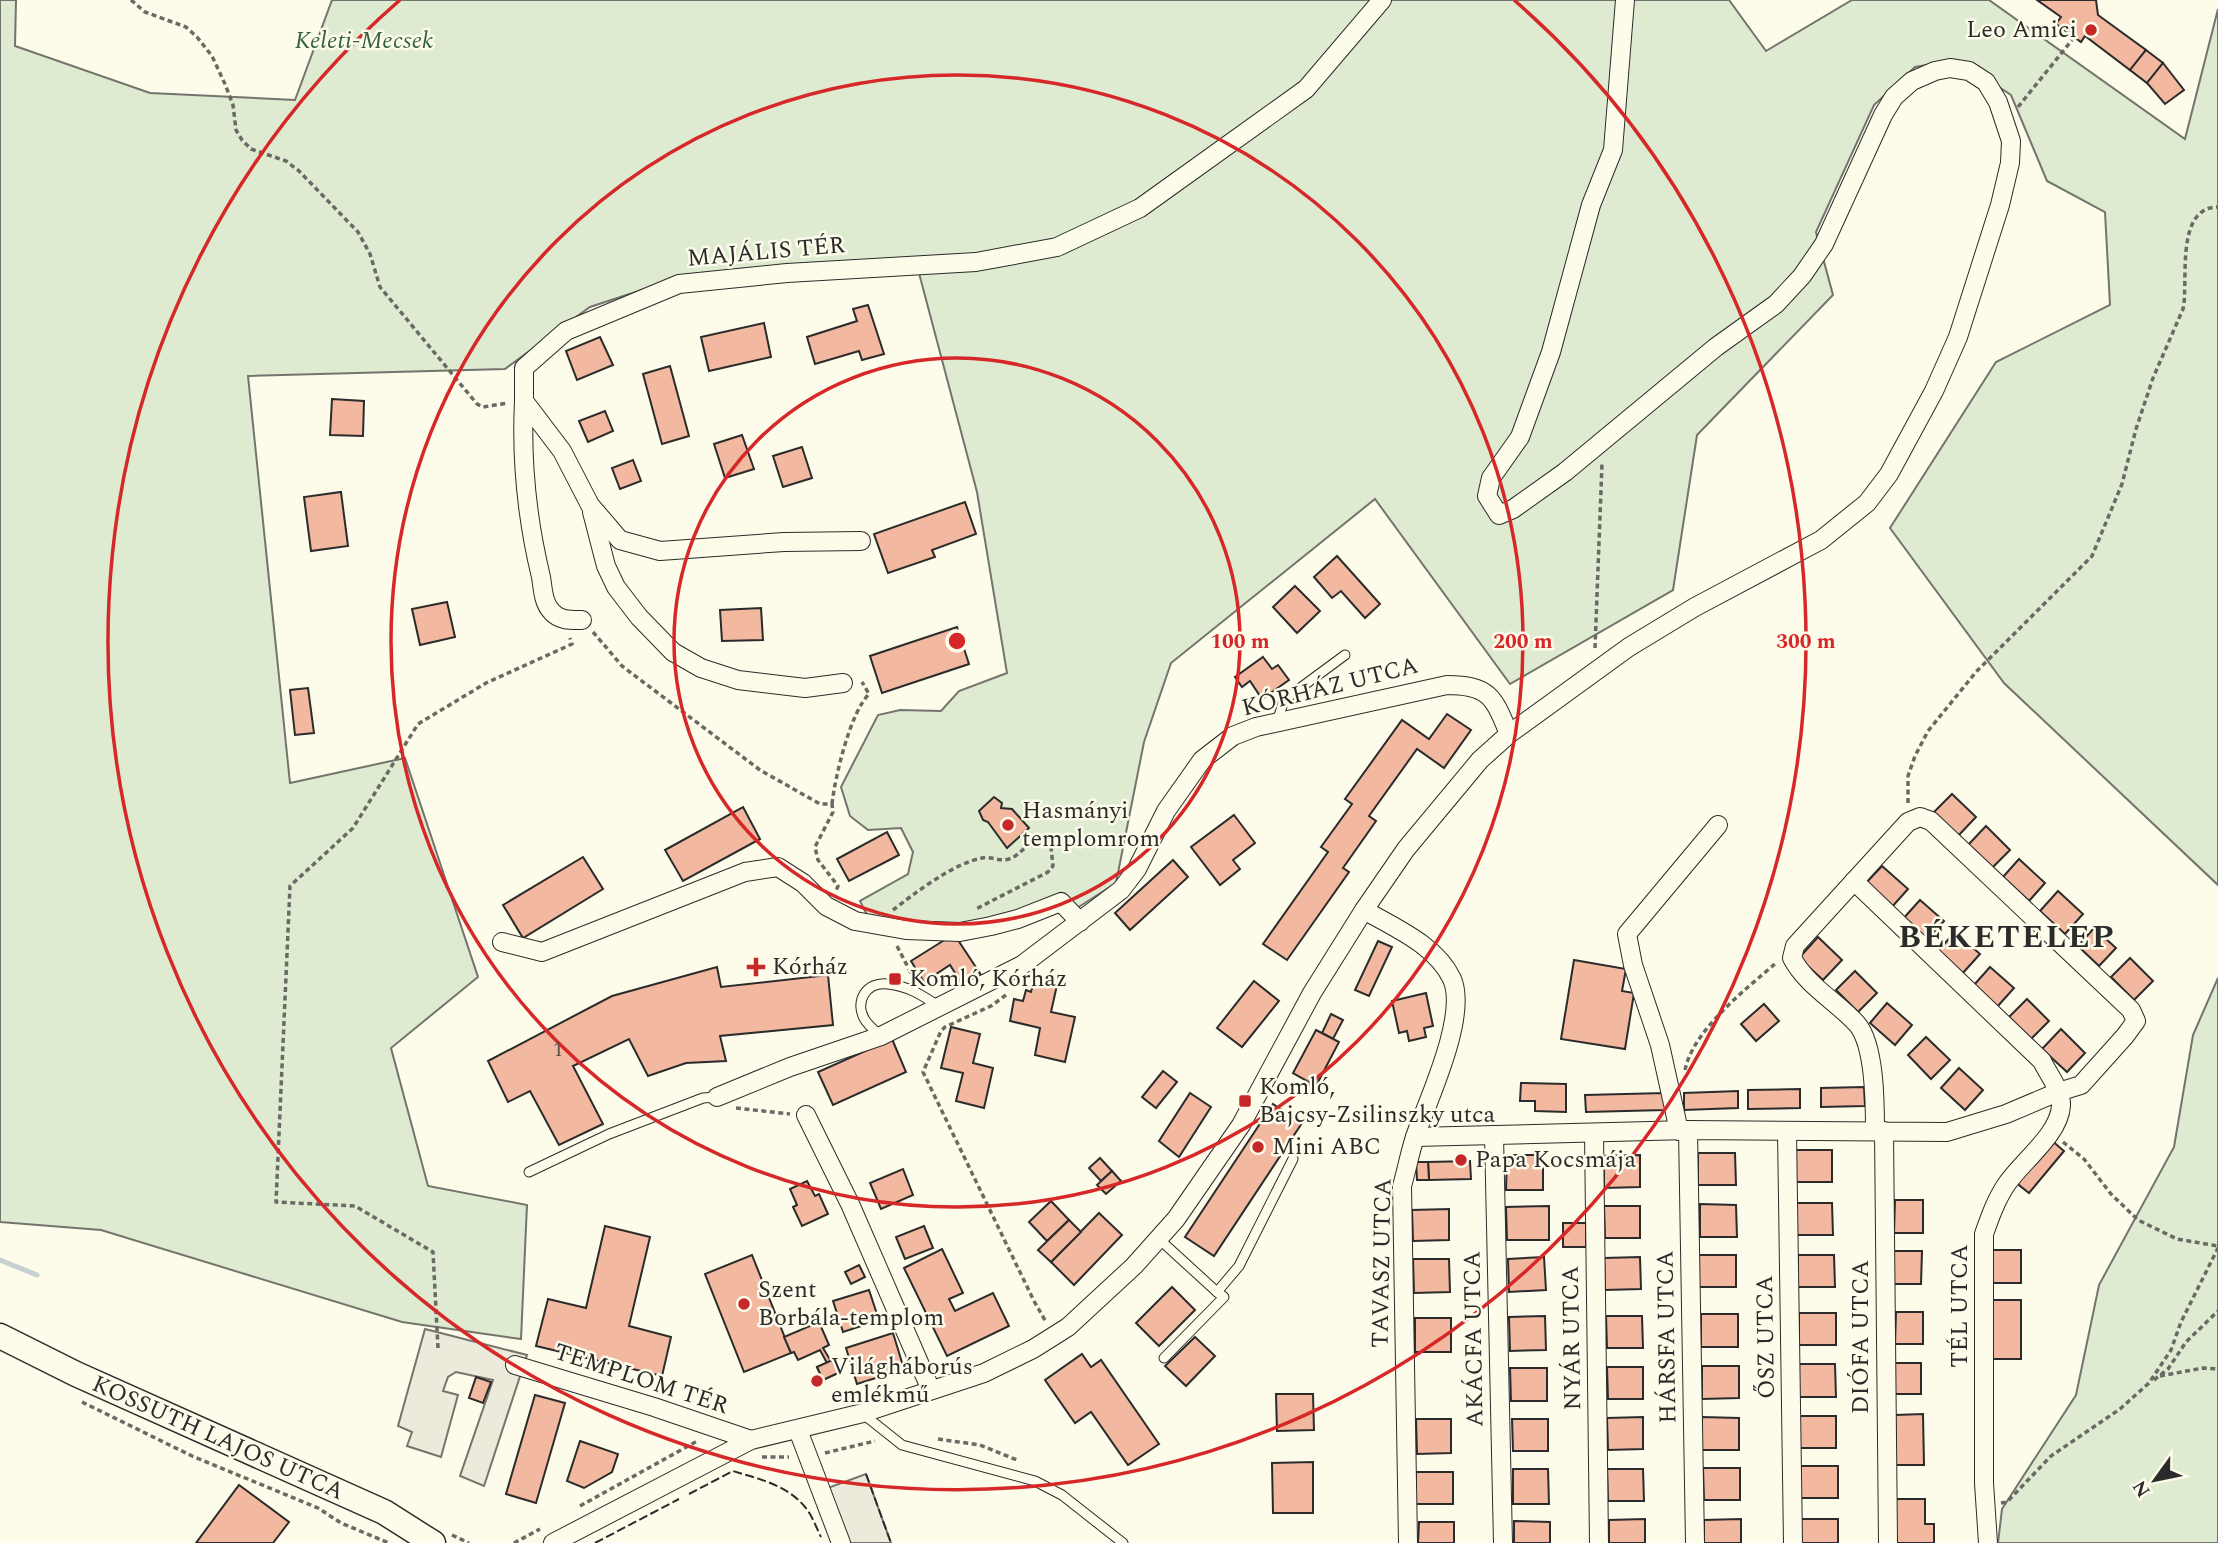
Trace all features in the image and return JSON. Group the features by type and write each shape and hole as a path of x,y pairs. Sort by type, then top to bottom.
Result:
{"main road":[{"name":"KOSSUTH LAJOS UTCA","path":"0,1336 76,1374 384,1512 433,1543"}],"street":[{"name":"MAJÁLIS TÉR","path":"524,401 523,368 566,331 679,284 787,273 976,262 1058,247 1140,208 1307,89 1382,0"},
{"path":"553,1543 751,1440 863,1413 984,1373 1068,1327 1159,1239 1241,1125 1312,993 1364,910 1406,849 1480,760 1509,734 1594,671 1695,607 1821,540 1867,503 1889,474 1934,391 1958,337 2000,205 2010,163 2011,141 1998,102 1986,82 1969,71 1942,69 1912,81 1894,97 1883,115 1825,244 1802,276 1776,304 1716,347 1565,472 1506,512 1499,515 1487,496 1491,478 1520,437 1551,352 1591,205 1613,150 1625,0"},
{"path":"524,401 562,451 590,505 606,566 616,587 639,617 673,652 701,668 738,680 805,688 843,684"},
{"path":"524,401 522,446 531,535 545,600 553,613 588,626"},
{"path":"590,505 620,540 660,551 784,542 861,541"},
{"name":"KÓRHÁZ UTCA","path":"717,1097 790,1067 881,1036 1022,965 1121,890 1138,869 1167,811 1202,760 1233,736 1256,726 1447,685 1481,688 1492,697 1509,734"},
{"path":"1415,1137 1787,1130 1947,1132 2006,1114 2081,1085 2136,1021 2131,1010 1931,821 1914,820 1795,946"},
{"name":"HÁRSFA UTCA","path":"1695,1543 1684,1131 1671,1096 1660,1045 1633,965 1627,934 1718,825"},
{"path":"502,942 542,952 745,872 778,867 803,883 826,906 855,921 906,930 960,932 1018,919 1061,902 1080,922"},
{"path":"1854,881 2042,1061 2058,1092"},
{"name":"TAVASZ UTCA","path":"1364,910 1423,944 1452,979 1456,995 1457,1012 1435,1085 1415,1137 1402,1186 1408,1543"},
{"name":"DIÓFA UTCA","path":"1795,946 1791,958 1800,972 1859,1026 1874,1077 1880,1131 1888,1543"},
{"name":"TÉL UTCA","path":"1988,1543 1985,1499 1984,1234 1992,1209 2006,1185 2057,1124 2061,1104 2058,1092"},
{"path":"806,1115 850,1203 931,1390"},
{"name":"ŐSZ UTCA","path":"1787,1130 1793,1543"},
{"name":"NYÁR UTCA","path":"1594,1133 1599,1543"},
{"name":"AKÁCFA UTCA","path":"1494,1135 1503,1543"},
{"name":"TEMPLOM TÉR","path":"515,1366 654,1407 751,1440"},
{"path":"798,1430 841,1543"}],"lane":[{"path":"1277,722 1284,700 1345,655"},
{"path":"881,1036 864,1018 860,1007 866,990 885,983 913,989 940,1007"},
{"path":"529,1172 609,1134 702,1098 717,1097"},
{"path":"1217,1292 1239,1266 1293,1159"},
{"path":"1159,1239 1224,1297 1164,1358"},
{"path":"863,1413 902,1444 1035,1481 1062,1495 1123,1543"}],"path":[{"path":"131,0 145,12 186,27 197,37 212,56 225,84 233,105 236,130 242,141 251,149 286,161 299,171 358,232 370,254 380,287 477,404 483,407 524,401"},
{"path":"2006,122 2072,40"},
{"path":"1914,820 1908,776 1928,731 1976,671 2092,556 2122,484 2153,378 2183,309 2186,298 2185,246 2190,232 2201,214 2218,207"},
{"path":"1594,671 1603,441"},
{"path":"588,626 622,666 760,770 820,804 832,804"},
{"path":"438,1348 433,1252 355,1206 276,1202 290,886 352,828 418,724 486,683 572,644"},
{"path":"826,906 838,886 818,860 815,847 833,813 834,785 851,727 863,700"},
{"path":"913,989 913,974 886,926 880,922 883,915 920,888 965,864 981,858 1009,859 1024,846 1032,843 1042,842 1051,847 1053,866 1048,872 968,912"},
{"path":"1671,1096 1683,1077 1688,1057 1714,1021 1795,946"},
{"path":"931,1050 923,1072 1034,1301 1054,1336"},
{"path":"717,1097 739,1110 806,1115"},
{"path":"2050,1132 2084,1159 2111,1194 2138,1220 2177,1239 2218,1247 2181,1322 2171,1350 2149,1383"},
{"path":"1985,1499 1996,1503 2007,1502 2051,1456 2120,1409 2168,1369 2186,1342 2218,1311"},
{"path":"2158,1376 2203,1368 2218,1369"},
{"path":"71,1397 192,1456 318,1508 341,1523 390,1543"},
{"path":"575,1510 719,1429"},
{"path":"809,1457 893,1437"},
{"path":"514,1543 550,1523"}],"green space":[{"name":"Keleti-Mecsek","path":"0,0 16,0 15,46 150,93 295,100 332,0 1729,0 1766,51 1852,0 1989,0 2185,139 2218,9 2218,885 2004,683 1890,528 1996,362 2110,305 2105,212 2047,181 2011,95 1957,60 1915,67 1874,105 1816,232 1833,295 1697,435 1673,590 1510,684 1375,499 1171,663 1144,742 1116,883 1074,910 1042,907 942,929 867,915 860,901 908,874 913,852 901,828 868,830 850,816 841,787 878,715 900,710 941,711 959,691 1007,673 977,492 915,258 660,284 590,307 505,369 248,376 290,783 405,758 478,977 391,1048 428,1186 527,1205 521,1339 402,1322 101,1230 0,1222"},
{"path":"2218,978 2218,1543 1998,1543 2002,1509 2076,1395 2099,1285 2174,1147 2193,1035"}],"shaded area":[{"path":"425,1329 527,1355 484,1486 460,1476 493,1380 456,1372 448,1377 443,1391 458,1395 441,1457 407,1446 412,1432 398,1426"},
{"path":"866,1474 891,1543 841,1543 822,1490"}],"building":[{"name":"Leo Amici","path":"2037,0 2096,0 2098,15 2146,50 2130,70 2085,36 2081,42 2056,24 2061,17"},
{"path":"2146,50 2163,63 2147,83 2130,70"},
{"path":"2163,63 2184,90 2165,104 2147,83"},
{"path":"868,305 884,354 862,360 859,351 815,364 807,337 857,321 853,309"},
{"path":"764,323 771,357 709,371 701,337"},
{"path":"600,337 613,365 577,380 566,351"},
{"path":"670,366 689,436 662,444 643,374"},
{"path":"332,399 364,401 363,436 330,435"},
{"path":"605,411 613,431 588,442 579,421"},
{"path":"742,435 754,469 725,478 714,444"},
{"path":"802,447 812,478 783,487 773,456"},
{"path":"633,460 641,481 620,489 612,468"},
{"path":"341,492 348,546 311,551 304,497"},
{"path":"965,502 976,534 932,550 935,557 888,573 874,534"},
{"path":"1337,556 1380,604 1365,618 1341,591 1332,598 1314,577"},
{"path":"1295,586 1320,611 1297,633 1273,607"},
{"path":"447,602 455,637 420,645 412,609"},
{"path":"761,608 763,640 722,641 720,610"},
{"path":"957,627 969,664 882,693 870,656"},
{"path":"1263,657 1272,669 1278,665 1289,680 1262,699 1250,681 1242,687 1235,677"},
{"path":"308,688 314,733 295,735 290,690"},
{"path":"1447,714 1471,730 1444,768 1417,749 1369,816 1376,821 1343,868 1349,872 1287,960 1263,944 1328,852 1321,847 1352,804 1345,799 1402,720 1429,739"},
{"path":"1952,794 1976,817 1958,836 1934,812"},
{"name":"Hasmányi templomrom","path":"994,797 1002,803 1001,808 1012,809 1029,828 1007,848 988,822 983,820 979,811"},
{"path":"743,807 760,839 683,881 665,850"},
{"path":"1234,815 1255,843 1233,860 1240,869 1220,885 1191,847"},
{"path":"1986,826 2010,850 1992,868 1968,845"},
{"path":"887,832 899,855 849,881 837,859"},
{"path":"583,857 603,889 523,938 503,905"},
{"path":"2019,859 2045,883 2029,901 2003,877"},
{"path":"1173,860 1188,877 1130,930 1115,913"},
{"path":"1882,866 1908,889 1891,908 1865,884"},
{"path":"2058,891 2083,914 2065,934 2040,911"},
{"path":"1920,900 1944,921 1926,941 1902,920"},
{"path":"2094,928 2116,948 2099,966 2078,946"},
{"path":"1955,932 1980,954 1962,974 1937,952"},
{"path":"954,934 981,975 963,986 950,965 924,982 911,961"},
{"path":"1818,937 1842,960 1823,980 1799,958"},
{"path":"1378,941 1392,947 1369,996 1355,990"},
{"path":"2130,958 2153,981 2134,1000 2111,977"},
{"path":"1574,960 1626,969 1622,991 1634,993 1625,1049 1561,1039"},
{"path":"717,967 721,987 828,975 833,1025 720,1036 726,1061 686,1063 648,1076 629,1039 573,1066 603,1124 559,1145 530,1091 508,1102 488,1061 612,996"},
{"path":"1990,967 2014,988 1997,1007 1974,985"},
{"path":"1855,971 1877,993 1858,1012 1836,990"},
{"path":"1034,980 1057,985 1051,1012 1075,1017 1065,1062 1035,1055 1040,1028 1010,1021 1014,999 1023,1001 1026,990 1031,992"},
{"path":"1254,981 1279,1001 1242,1047 1217,1028"},
{"path":"1426,993 1433,1026 1424,1028 1426,1037 1409,1041 1407,1031 1399,1033 1392,1001"},
{"path":"2027,999 2049,1021 2031,1039 2009,1017"},
{"path":"1887,1003 1912,1025 1895,1045 1870,1023"},
{"path":"1764,1004 1779,1021 1756,1041 1741,1024"},
{"path":"1331,1014 1343,1020 1333,1039 1322,1033"},
{"path":"951,1027 980,1034 973,1063 993,1068 984,1108 956,1101 963,1073 941,1068"},
{"path":"2061,1029 2085,1053 2067,1072 2042,1049"},
{"path":"1316,1030 1339,1042 1316,1086 1293,1073"},
{"path":"1926,1037 1950,1060 1931,1079 1908,1055"},
{"path":"892,1039 906,1072 833,1105 818,1072"},
{"path":"1959,1068 1983,1090 1965,1110 1941,1088"},
{"path":"1163,1071 1177,1082 1156,1108 1142,1097"},
{"path":"1521,1083 1566,1084 1566,1112 1535,1111 1535,1101 1520,1101"},
{"path":"1864,1087 1865,1106 1821,1107 1821,1088"},
{"path":"1800,1089 1800,1108 1748,1109 1748,1090"},
{"path":"1738,1091 1738,1108 1684,1110 1684,1093"},
{"path":"1190,1093 1211,1107 1179,1157 1159,1141"},
{"path":"1665,1093 1665,1110 1586,1112 1585,1095"},
{"path":"1273,1104 1302,1123 1214,1256 1185,1237"},
{"path":"2050,1139 2064,1151 2029,1193 2014,1181"},
{"path":"1795,1150 1832,1150 1832,1182 1795,1182"},
{"path":"1698,1153 1735,1153 1736,1185 1698,1185"},
{"path":"1507,1155 1543,1155 1543,1190 1506,1190"},
{"path":"1640,1155 1640,1187 1604,1188 1604,1156"},
{"path":"1100,1158 1112,1171 1101,1181 1089,1168"},
{"path":"1470,1161 1471,1179 1429,1180 1428,1162"},
{"path":"1416,1162 1428,1162 1429,1180 1417,1180"},
{"path":"903,1169 913,1195 881,1209 870,1183"},
{"path":"1112,1171 1121,1181 1106,1194 1097,1185"},
{"path":"807,1181 815,1196 819,1194 828,1214 802,1226 793,1207 797,1205 790,1189"},
{"path":"1895,1200 1923,1200 1923,1233 1894,1233"},
{"path":"1051,1201 1069,1220 1047,1241 1029,1222"},
{"path":"1795,1203 1832,1203 1833,1235 1796,1235"},
{"path":"1700,1204 1736,1205 1737,1237 1700,1237"},
{"path":"1549,1206 1549,1240 1507,1240 1506,1207"},
{"path":"1604,1206 1640,1206 1640,1238 1605,1238"},
{"path":"1449,1209 1449,1240 1413,1241 1412,1210"},
{"path":"1099,1213 1122,1235 1074,1285 1051,1262"},
{"path":"1069,1220 1081,1232 1051,1262 1038,1250"},
{"path":"1563,1223 1586,1223 1586,1247 1563,1247"},
{"path":"605,1226 650,1237 629,1326 671,1337 662,1376 536,1346 548,1299 586,1308"},
{"path":"924,1226 933,1248 905,1259 896,1237"},
{"path":"942,1249 963,1293 949,1299 955,1311 993,1293 1009,1326 947,1356 904,1268"},
{"path":"1991,1250 2021,1250 2021,1283 1992,1283"},
{"path":"1893,1251 1922,1251 1921,1284 1893,1284"},
{"name":"Szent Borbála-templom","path":"752,1255 791,1353 744,1372 705,1274"},
{"path":"1699,1255 1736,1255 1736,1287 1699,1287"},
{"path":"1798,1255 1834,1255 1835,1287 1798,1287"},
{"path":"1544,1257 1546,1290 1509,1292 1508,1259"},
{"path":"1640,1257 1641,1289 1605,1290 1604,1258"},
{"path":"1413,1259 1449,1259 1450,1292 1414,1293"},
{"path":"859,1265 865,1277 851,1284 845,1272"},
{"path":"1172,1287 1195,1310 1159,1346 1136,1323"},
{"path":"869,1290 879,1320 843,1332 833,1301"},
{"path":"1989,1300 2021,1300 2021,1359 1990,1359"},
{"path":"1896,1312 1923,1312 1923,1344 1895,1344"},
{"path":"1799,1313 1836,1313 1836,1345 1799,1345"},
{"path":"1701,1314 1738,1314 1738,1347 1701,1347"},
{"path":"1545,1316 1546,1350 1510,1351 1509,1317"},
{"path":"1606,1316 1642,1316 1643,1348 1607,1348"},
{"path":"1415,1318 1451,1318 1451,1352 1415,1352"},
{"path":"819,1322 829,1345 823,1348 838,1373 823,1380 817,1367 827,1363 820,1350 798,1360 794,1352 791,1353 784,1337"},
{"path":"893,1333 904,1369 857,1384 846,1348"},
{"path":"1195,1337 1215,1356 1186,1386 1165,1366"},
{"path":"1082,1354 1091,1367 1101,1360 1159,1444 1128,1465 1091,1412 1075,1423 1045,1380"},
{"path":"832,1360 838,1373 823,1380 817,1367"},
{"path":"1895,1363 1921,1363 1921,1394 1895,1394"},
{"path":"1798,1364 1835,1364 1836,1397 1798,1397"},
{"path":"1702,1366 1739,1366 1739,1398 1702,1399"},
{"path":"1607,1367 1643,1367 1643,1399 1608,1399"},
{"path":"1510,1368 1547,1368 1547,1401 1511,1401"},
{"path":"476,1377 491,1382 483,1403 469,1398"},
{"path":"1276,1394 1313,1394 1314,1430 1277,1431"},
{"path":"535,1395 565,1403 536,1503 506,1494"},
{"path":"1923,1414 1924,1465 1896,1465 1895,1415"},
{"path":"1799,1416 1836,1416 1836,1448 1799,1448"},
{"path":"1643,1417 1643,1449 1608,1450 1607,1418"},
{"path":"1702,1417 1739,1418 1739,1450 1702,1450"},
{"path":"1416,1419 1451,1419 1451,1453 1417,1454"},
{"path":"1512,1419 1548,1419 1548,1451 1513,1451"},
{"path":"580,1441 618,1454 612,1472 584,1488 567,1481"},
{"path":"1313,1462 1313,1513 1273,1513 1272,1463"},
{"path":"1801,1466 1838,1466 1838,1498 1801,1498"},
{"path":"1703,1468 1740,1468 1740,1500 1704,1500"},
{"path":"1513,1469 1548,1469 1549,1504 1513,1504"},
{"path":"1607,1469 1643,1469 1644,1501 1608,1501"},
{"path":"1416,1472 1453,1472 1453,1504 1416,1504"},
{"path":"239,1485 289,1522 273,1543 196,1543"},
{"path":"1895,1499 1925,1499 1925,1524 1934,1524 1934,1543 1895,1543"},
{"path":"1645,1519 1645,1543 1609,1543 1609,1520"},
{"path":"1741,1519 1741,1543 1704,1543 1704,1520"},
{"path":"1801,1519 1838,1519 1838,1543 1801,1543"},
{"path":"1514,1521 1550,1522 1550,1543 1514,1543"},
{"path":"1419,1522 1454,1522 1454,1543 1418,1543"}],"waterway":[{"path":"0,1260 37,1275"}],"fence":[{"path":"689,1494 733,1471 753,1477 781,1488 798,1499 810,1514 821,1537"},
{"path":"866,1474 891,1543"},
{"path":"595,1543 679,1499"}],"place":[{"name":"Leo Amici","path":"2091,30"},
{"name":"Hasmányi templomrom","path":"1008,825"},
{"name":"Kórház","path":"756,967"},
{"name":"Komló, Kórház","path":"895,979"},
{"name":"Komló, Bajcsy-Zsilinszky utca","path":"1245,1101"},
{"name":"Mini ABC","path":"1258,1147"},
{"name":"Papa Kocsmája","path":"1461,1160"},
{"name":"Szent Borbála-templom","path":"744,1304"},
{"name":"Világháborús emlékmű","path":"817,1381"}],"district":[{"name":"BÉKETELEP","path":"2007,937"}]}
